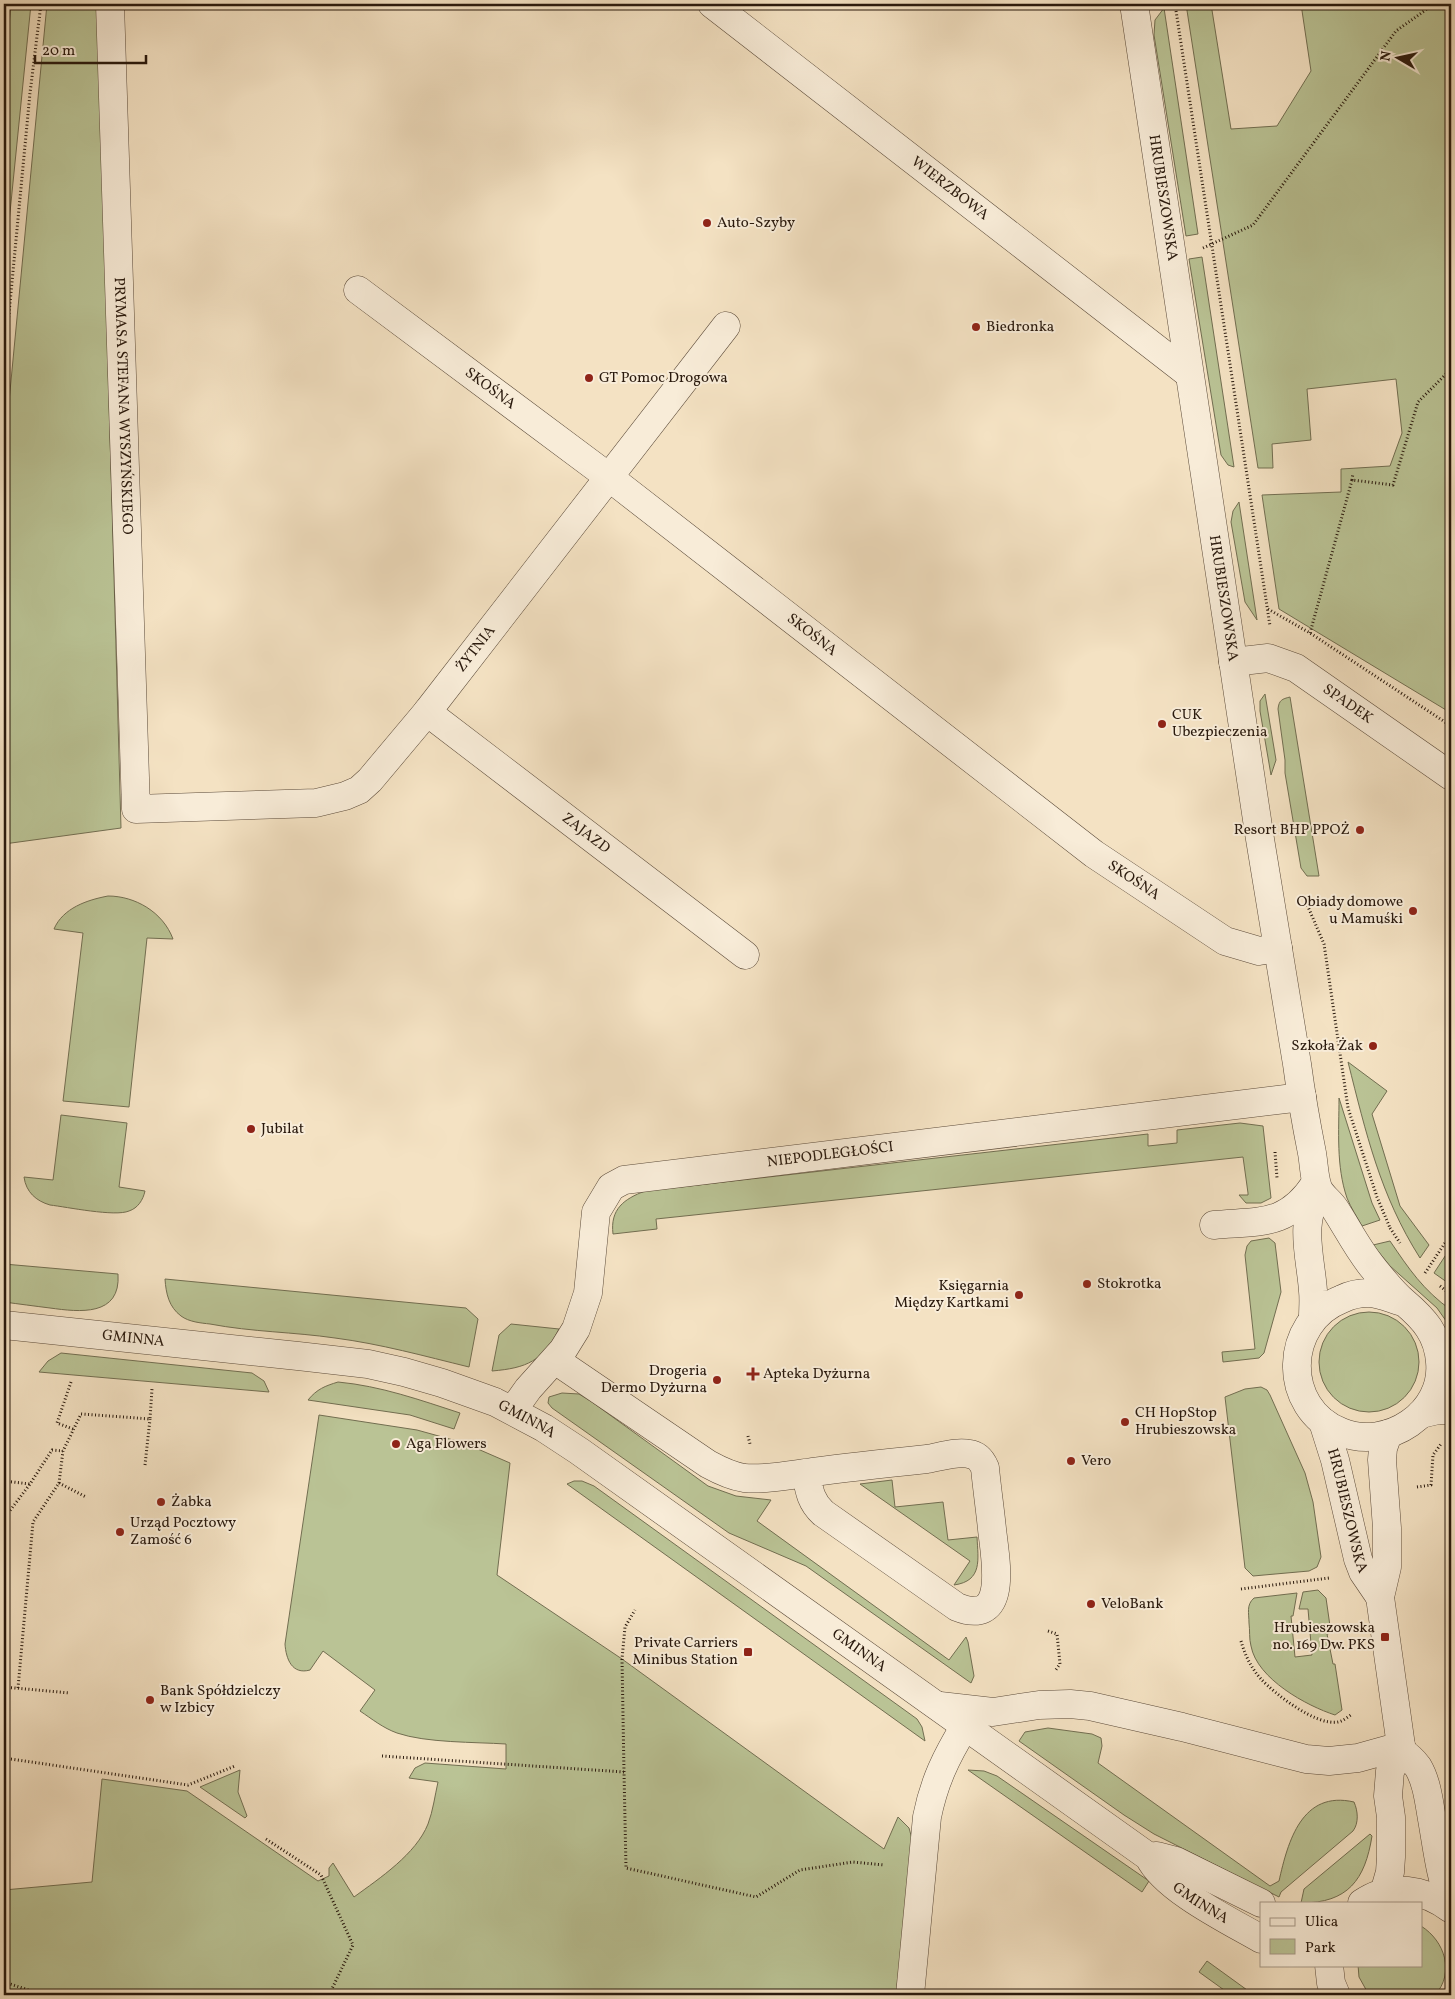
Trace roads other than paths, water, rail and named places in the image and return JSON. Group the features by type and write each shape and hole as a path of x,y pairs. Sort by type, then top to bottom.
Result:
{"street":[{"name":"PRYMASA STEFANA WYSZYŃSKIEGO","path":"110,4 136,809"},
{"name":"WIERZBOWA","path":"712,4 1189,374"},
{"name":"HRUBIESZOWSKA","path":"1134,4 1233,662 1302,1098 1318,1187"},
{"name":"SKOŚNA","path":"358,290 610,478 1094,854 1225,941 1259,951 1278,948"},
{"name":"ŻYTNIA","path":"136,809 316,803 345,796 359,790 370,780 428,712 726,326"},
{"name":"SPADEK","path":"1233,662 1268,658 1296,668 1451,776"},
{"name":"ZAJAZD","path":"428,712 745,955"},
{"name":"NIEPODLEGŁOŚCI","path":"513,1410 528,1389 563,1350 573,1335 588,1292 596,1212 611,1187 624,1180 1302,1098"},
{"path":"1214,1225 1280,1217 1298,1206 1318,1187"},
{"path":"1318,1187 1334,1206 1351,1238 1372,1268 1403,1302 1427,1323 1442,1344 1438,1381 1432,1399 1421,1414 1401,1429 1382,1436 1361,1437 1341,1432 1323,1422 1310,1408 1300,1391 1296,1372 1297,1353 1303,1334 1313,1318 1329,1304 1349,1296 1370,1293 1403,1302"},
{"path":"1313,1318 1313,1291 1307,1223 1318,1187"},
{"name":"GMINNA","path":"4,1325 368,1364 442,1383 513,1410 579,1451 1149,1857 1158,1872 1176,1886 1208,1908 1260,1938"},
{"path":"555,1360 720,1470 742,1478 806,1473 968,1453 976,1456 985,1468 997,1578 994,1596 989,1604 982,1609 974,1611 957,1607 830,1518 816,1506 811,1498 806,1473"},
{"path":"1421,1414 1438,1410 1451,1410"},
{"name":"HRUBIESZOWSKA","path":"1323,1422 1336,1460 1358,1559 1363,1572 1380,1597"},
{"name":"HRUBIESZOWSKA","path":"1388,1434 1383,1448 1382,1460 1387,1528 1387,1567 1380,1597 1401,1749"},
{"path":"936,1705 992,1712 1070,1704 1116,1711 1306,1760 1329,1762 1348,1760 1401,1749"},
{"path":"910,1995 927,1817 932,1796 945,1760 965,1726"},
{"path":"1373,1898 1391,1857 1391,1817 1388,1796 1390,1771 1401,1749"},
{"path":"1401,1749 1423,1777 1427,1789 1439,1859 1451,1903"},
{"name":"GMINNA","path":"1149,1857 1157,1856 1176,1861 1260,1903"},
{"path":"1373,1898 1402,1890 1422,1892 1439,1900 1451,1909"},
{"path":"1310,1966 1332,1981"}],"place":[{"name":"Auto-Szyby","path":"707,223"},
{"name":"Biedronka","path":"976,327"},
{"name":"GT Pomoc Drogowa","path":"589,378"},
{"name":"CUK Ubezpieczenia","path":"1162,724"},
{"name":"Resort BHP PPOŻ","path":"1360,830"},
{"name":"Obiady domowe u Mamuśki","path":"1413,911"},
{"name":"Szkoła Żak","path":"1373,1046"},
{"name":"Jubilat","path":"251,1129"},
{"name":"Stokrotka","path":"1087,1284"},
{"name":"Księgarnia Między Kartkami","path":"1019,1295"},
{"name":"Apteka Dyżurna","path":"753,1374"},
{"name":"Drogeria Dermo Dyżurna","path":"717,1380"},
{"name":"CH HopStop Hrubieszowska","path":"1125,1422"},
{"name":"Aga Flowers","path":"396,1444"},
{"name":"Vero","path":"1071,1461"},
{"name":"Żabka","path":"161,1502"},
{"name":"Urząd Pocztowy Zamość 6","path":"120,1532"},
{"name":"VeloBank","path":"1091,1604"},
{"name":"Hrubieszowska no. 169 Dw. PKS","path":"1385,1637"},
{"name":"Private Carriers Minibus Station","path":"748,1652"},
{"name":"Bank Spółdzielczy w Izbicy","path":"150,1700"}]}
